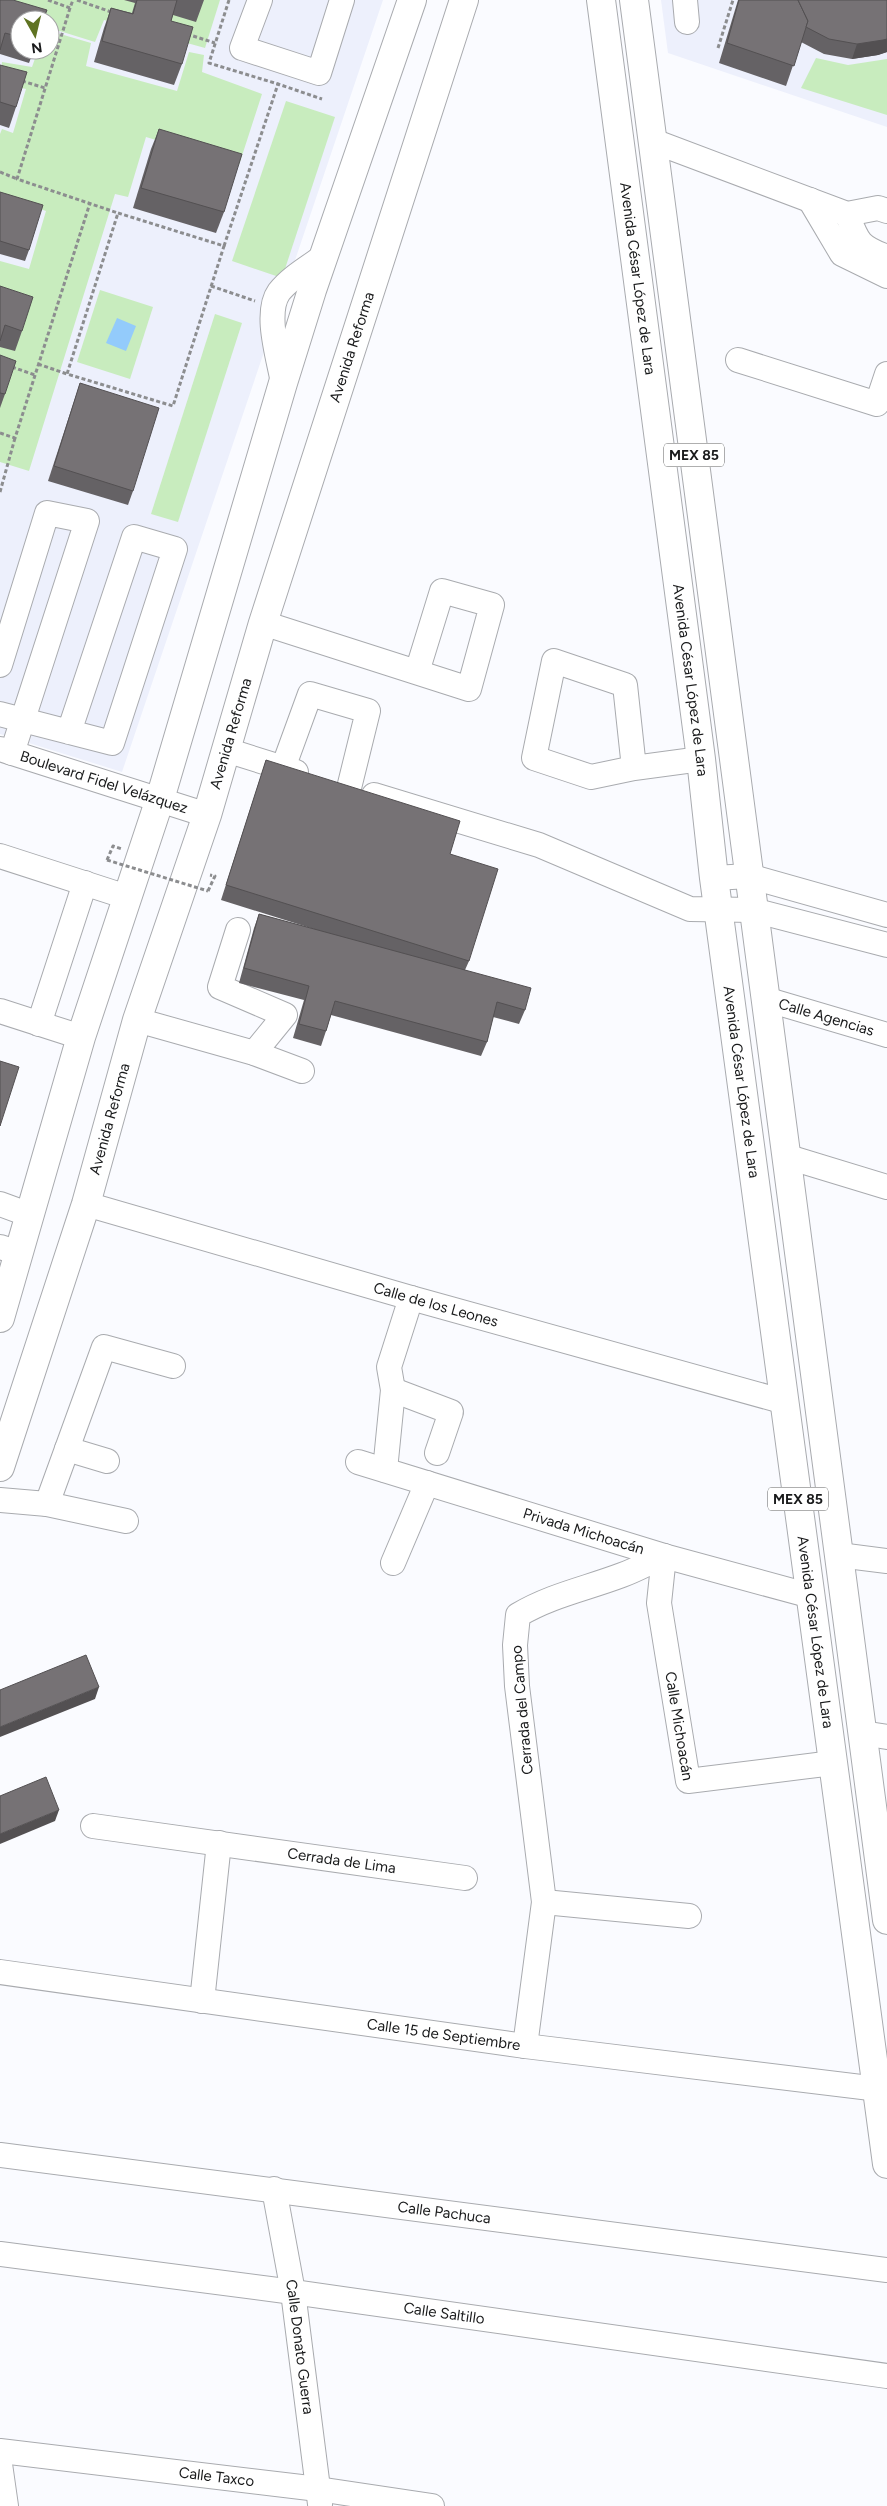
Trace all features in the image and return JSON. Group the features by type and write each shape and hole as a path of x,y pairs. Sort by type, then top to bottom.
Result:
{"main road":[{"path":"0,1318 10,1250 30,1214 81,1037 160,799 283,382 412,0"},
{"name":"Avenida Reforma","path":"0,1467 86,1204 136,1020 207,815 263,623 464,0"},
{"name":"Avenida César López de Lara","path":"601,0 701,760 714,878 833,1764 882,2090 887,2164"},
{"name":"MEX 85","path":"634,0 838,1555 875,1735 886,1910"},
{"path":"619,138 653,141"}],"street":[{"path":"260,0 242,48 319,73 342,0"},
{"path":"653,141 846,214 878,208 887,211"},
{"path":"810,200 842,254 887,276"},
{"path":"846,214 856,239 866,249 887,257"},
{"path":"738,360 877,404 887,374"},
{"path":"0,665 47,513 87,521 22,721 6,751"},
{"path":"0,714 22,721 112,743 175,549 134,537 69,732"},
{"path":"263,623 417,672"},
{"path":"634,768 626,685 554,661 534,758 591,776 634,768 701,760"},
{"path":"283,768 310,694 368,711 334,783"},
{"path":"226,750 539,845 690,909 753,910 887,945"},
{"name":"Boulevard Fidel Velázquez","path":"6,751 207,815"},
{"path":"0,856 127,897"},
{"path":"714,878 749,876 887,914"},
{"path":"39,1024 85,883"},
{"path":"238,930 220,986 285,1015 254,1053"},
{"name":"Calle Agencias","path":"764,1000 887,1035"},
{"path":"0,1011 81,1037"},
{"path":"136,1020 254,1053 302,1072"},
{"path":"785,1156 887,1188"},
{"path":"0,1204 30,1214"},
{"name":"Calle de los Leones","path":"86,1204 411,1298 785,1402"},
{"path":"385,1470 393,1390 389,1367 411,1298"},
{"path":"47,1504 104,1347 172,1366"},
{"path":"393,1390 451,1412 437,1453"},
{"path":"67,1449 107,1461"},
{"name":"Privada Michoacán","path":"358,1462 664,1556 811,1596"},
{"path":"393,1563 427,1483"},
{"path":"0,1500 47,1504 126,1521"},
{"path":"838,1555 887,1561"},
{"name":"Calle Michoacán","path":"664,1556 659,1603 688,1781 833,1764"},
{"name":"Cerrada del Campo","path":"525,2046 544,1902 517,1686 514,1645 518,1615 538,1603 621,1575 664,1556"},
{"name":"Cerrada de Lima","path":"94,1826 465,1878"},
{"path":"202,2000 219,1843"},
{"path":"544,1902 689,1916"},
{"name":"Calle 15 de Septiembre","path":"0,1972 525,2046 882,2090"},
{"name":"Calle Pachuca","path":"0,2155 274,2189 887,2270"},
{"name":"Calle Donato Guerra","path":"274,2189 293,2292 319,2497"},
{"name":"Calle Saltillo","path":"0,2254 293,2292 887,2376"},
{"name":"Calle Taxco","path":"0,2451 319,2497 432,2506"},
{"path":"0,2464 6,2506"}],"path":[{"path":"48,0 70,8"},
{"path":"17,179 73,0"},
{"path":"77,0 122,16"},
{"path":"718,48 734,0"},
{"path":"184,33 215,43"},
{"path":"19,80 45,88"},
{"path":"38,364 173,406 278,84 322,99"},
{"path":"0,172 118,213 224,246"},
{"path":"0,492 38,364 90,203"},
{"path":"67,374 118,213"},
{"path":"211,286 264,304"},
{"path":"4,364 35,375"},
{"path":"0,433 15,438"},
{"path":"123,849 113,846 107,860 208,891 215,876 210,875"}],"shaded area":[{"path":"0,0 383,0 122,772 0,734"},
{"path":"661,0 887,0 887,127 668,53"}],"green space":[{"path":"0,0 220,0 205,48 104,20 95,42 60,31 60,10 14,10"},
{"path":"60,34 91,43 86,66 177,91 189,52 204,55 202,72 262,94 239,165 146,137 128,197 115,194 29,471 0,462 0,261 29,269 46,211 0,195 0,134 2,129 13,133 26,89 0,83 2,62 32,67 34,60 60,60"},
{"path":"816,58 848,65 887,59 887,115 801,88"},
{"path":"286,101 335,117 282,278 232,261"},
{"path":"100,290 153,307 130,379 77,362"},
{"path":"215,314 242,323 178,522 151,514"}],"water":[{"path":"117,318 136,326 126,351 106,343"}],"building":[{"path":"0,0 13,0 47,10 10,10 10,34 5,33 0,50"},
{"path":"137,0 177,0 171,21 193,27 182,64 102,41 111,8 133,14"},
{"path":"739,0 798,0 808,21 794,66 727,43"},
{"path":"798,0 887,0 887,39 857,44 829,39 806,27 808,21"},
{"path":"0,65 27,72 16,107 0,102"},
{"path":"159,129 242,154 224,212 141,188"},
{"path":"0,192 43,205 29,250 0,241"},
{"path":"0,286 33,297 22,331 5,325 0,341"},
{"path":"0,355 16,361 5,394 0,393"},
{"path":"80,383 159,408 133,491 54,466"},
{"path":"266,760 460,821 450,854 498,869 469,961 226,885"},
{"path":"259,914 531,988 525,1010 497,1002 487,1042 335,1001 326,1031 299,1024 309,986 244,968"},
{"path":"0,1061 19,1067 0,1126"},
{"path":"86,1655 99,1687 0,1727 0,1690"},
{"path":"46,1777 59,1810 0,1834 0,1796"}]}
